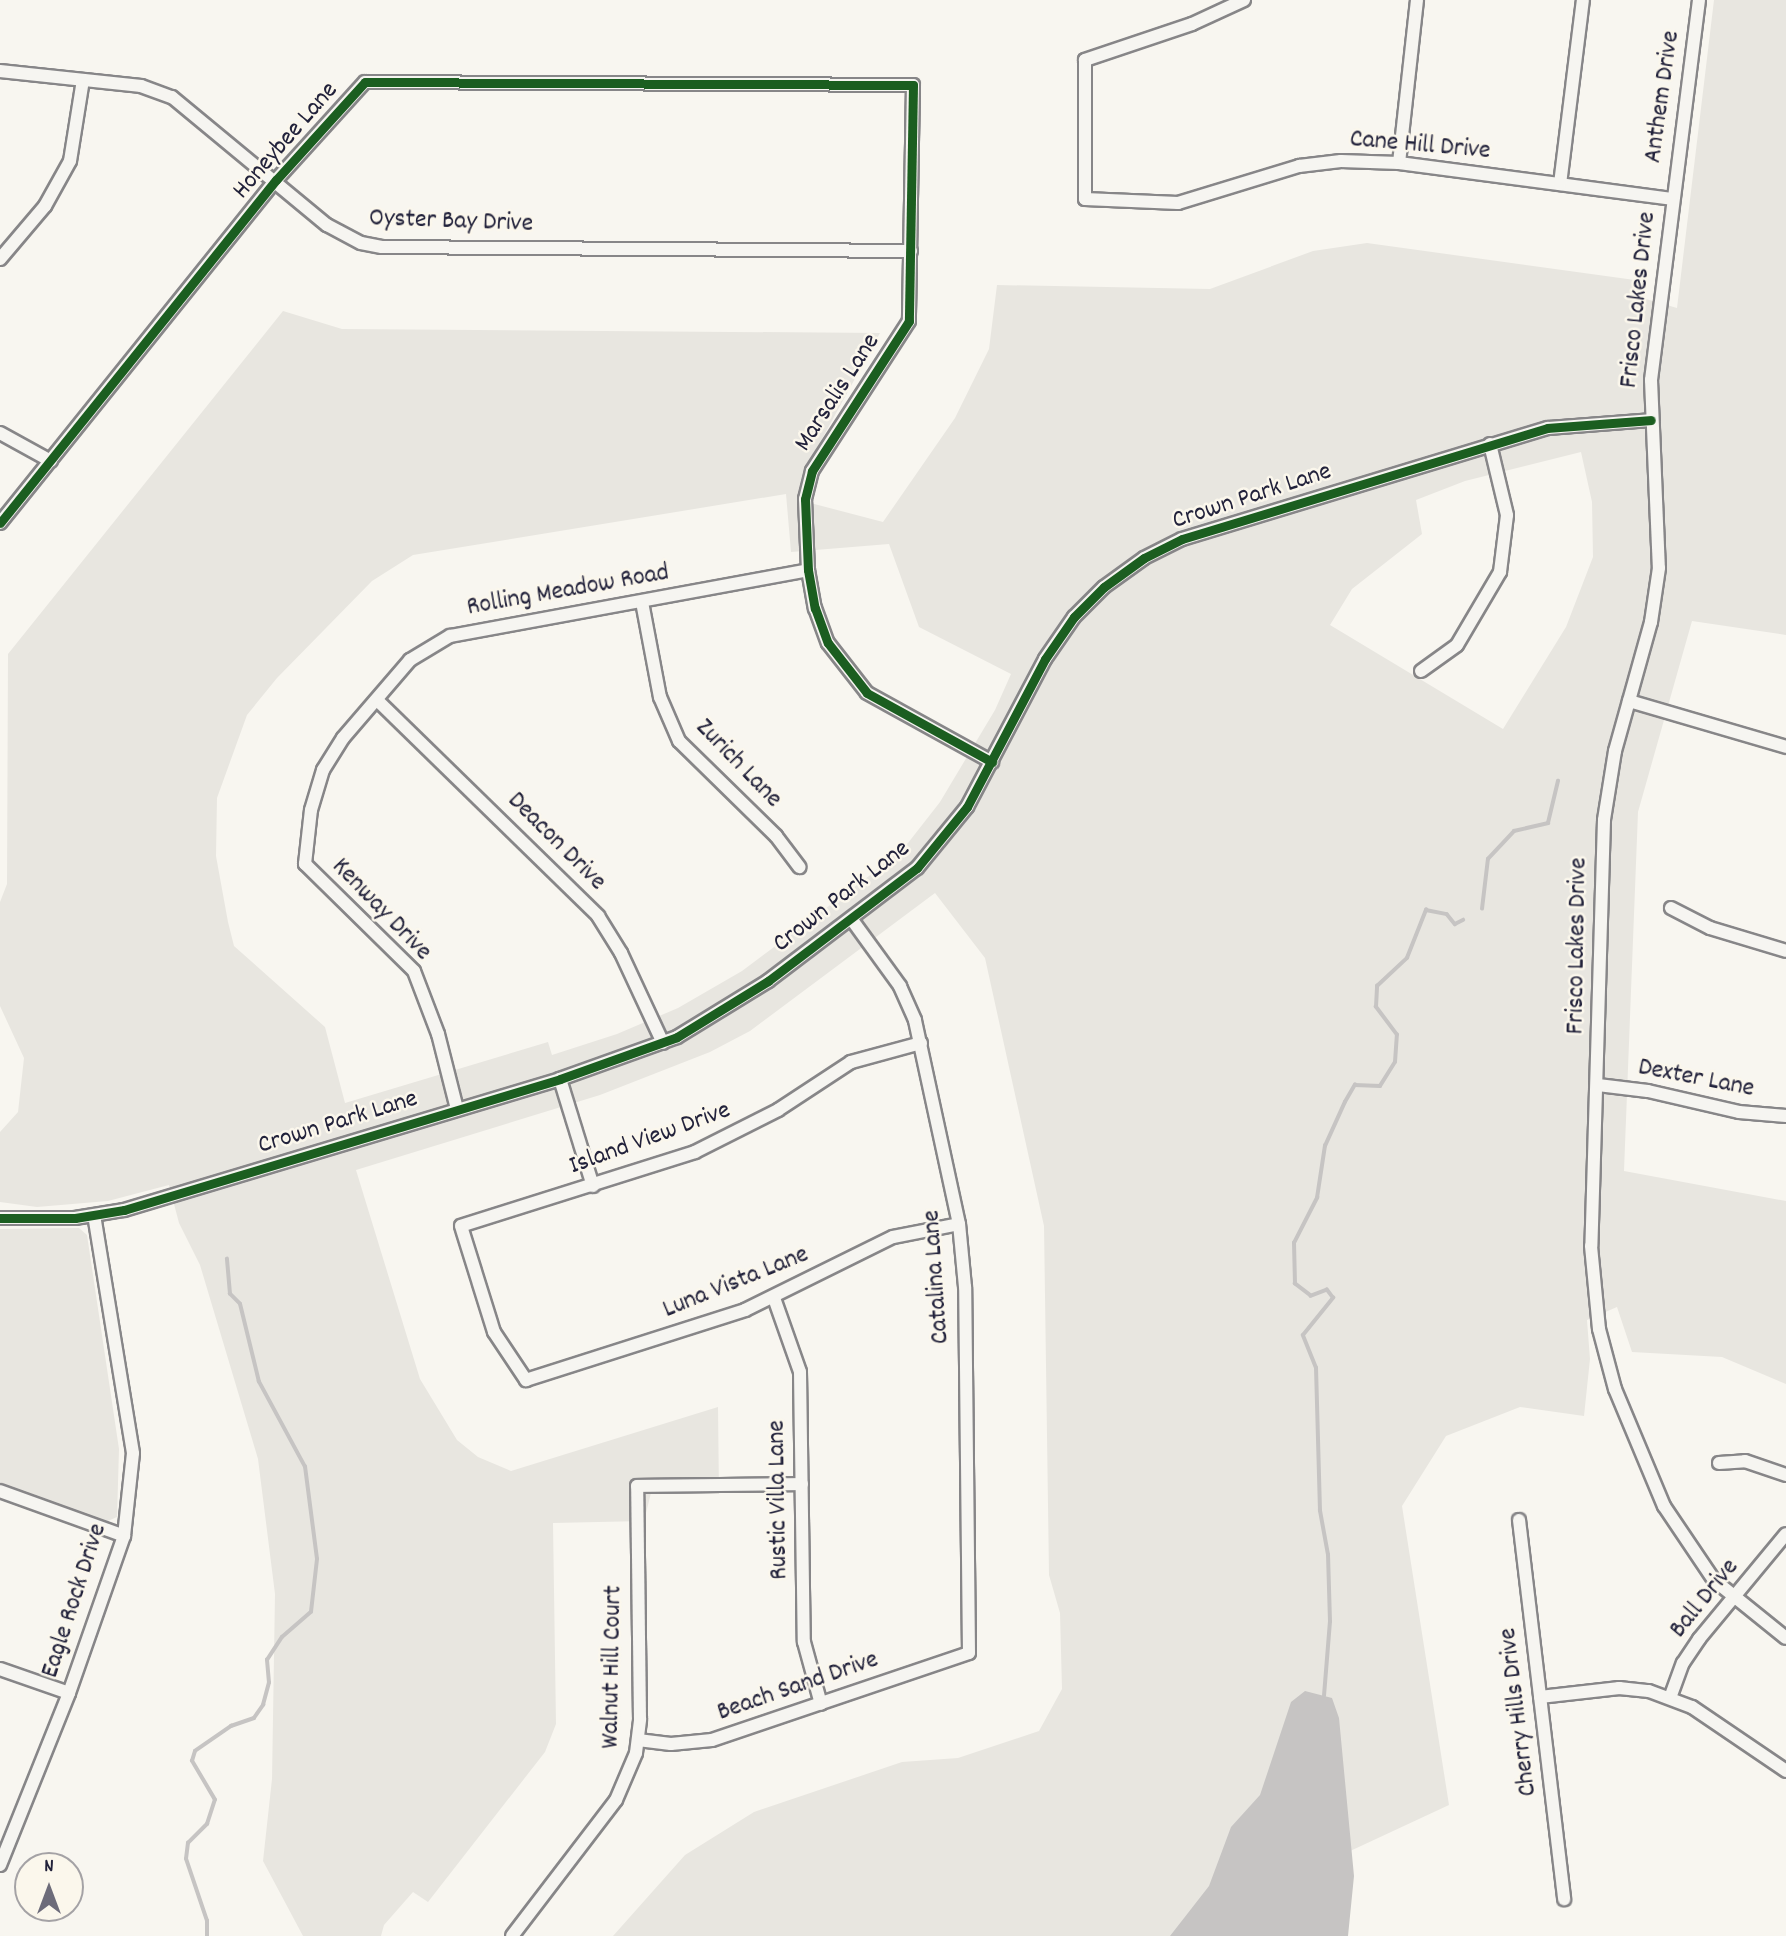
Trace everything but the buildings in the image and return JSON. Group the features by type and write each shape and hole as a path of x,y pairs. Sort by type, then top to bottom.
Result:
{"street":[{"name":"Cane Hill Drive","path":"1244,0 1192,23 1085,60 1085,199 1178,203 1298,166 1341,161 1399,163 1672,199"},
{"path":"1399,163 1417,0"},
{"path":"1560,184 1583,0"},
{"name":"Anthem Drive","path":"1672,199 1699,0"},
{"name":"Oyster Bay Drive","path":"0,71 141,86 172,97 276,180 327,225 361,243 382,247 911,251"},
{"path":"0,259 45,206 71,161 83,80"},
{"name":"Honeybee Lane","path":"0,523 276,180 366,82 913,85"},
{"name":"Marsalis Lane","path":"913,85 909,321 812,471 805,499 808,570 815,608 828,643 867,693 992,762"},
{"name":"Frisco Lakes Drive","path":"1672,199 1658,305 1651,420 1658,568 1651,622 1629,701 1604,820 1591,1246 1599,1329 1615,1389 1664,1506 1689,1549 1733,1597 1786,1638"},
{"name":"Crown Park Lane","path":"0,1217 94,1216 560,1079 663,1043 726,1010 852,920 917,868 946,837 992,762 1045,659 1074,617 1104,587 1144,558 1182,539 1548,428 1651,420"},
{"path":"0,433 51,461"},
{"path":"1421,671 1457,645 1500,572 1507,514 1490,444"},
{"name":"Rolling Meadow Road","path":"306,864 311,810 323,771 343,738 378,701 410,660 450,635 491,625 642,602 808,570"},
{"name":"Zurich Lane","path":"642,602 660,697 679,741 776,836 799,867"},
{"name":"Deacon Drive","path":"378,701 598,916 621,953 663,1043"},
{"path":"1629,701 1786,747"},
{"name":"Kenway Drive","path":"306,864 414,971 438,1034 457,1109"},
{"path":"1671,908 1710,928 1786,951"},
{"name":"Catalina Lane","path":"852,920 900,986 920,1043 959,1224 965,1287 969,1653"},
{"name":"Island View Drive","path":"526,1380 494,1332 461,1226 593,1186 723,1140 863,1057 920,1043"},
{"path":"560,1079 593,1186"},
{"name":"Dexter Lane","path":"1598,1085 1648,1091 1739,1112 1786,1116"},
{"name":"Eagle Rock Drive","path":"0,1865 69,1693 124,1536 133,1453 94,1216"},
{"name":"Luna Vista Lane","path":"526,1380 694,1328 774,1298 893,1237 959,1224"},
{"name":"Rustic Villa Lane","path":"774,1298 800,1371 804,1642 821,1704"},
{"path":"1718,1463 1745,1461 1786,1475"},
{"name":"Walnut Hill Court","path":"512,1936 616,1800 628,1777 638,1740 636,1486 802,1484"},
{"path":"0,1491 124,1536"},
{"name":"Cherry Hills Drive","path":"1519,1520 1564,1899"},
{"name":"Ball Drive","path":"1670,1698 1683,1663 1733,1597 1786,1534"},
{"name":"Beach Sand Drive","path":"638,1740 685,1744 712,1740 969,1653"},
{"path":"0,1669 69,1693"},
{"path":"1540,1697 1619,1688 1670,1698 1692,1707 1786,1771"}],"shaded area":[{"path":"1714,0 1786,0 1786,635 1692,621 1638,812 1624,1171 1786,1201 1786,1384 1722,1357 1632,1352 1617,1307 1587,1320 1590,1359 1584,1416 1520,1407 1446,1436 1402,1506 1449,1805 1275,1886 1231,1936 613,1936 685,1855 754,1812 902,1762 958,1758 1039,1731 1062,1689 1060,1613 1049,1575 1044,1226 985,958 935,893 750,1031 710,1052 600,1095 356,1170 420,1379 457,1440 478,1457 511,1471 718,1407 719,1494 651,1493 644,1521 553,1523 556,1724 545,1752 428,1902 413,1892 384,1925 381,1936 303,1936 263,1861 272,1779 275,1594 258,1459 200,1265 179,1223 169,1185 108,1201 37,1207 0,1202 0,1132 18,1112 24,1058 0,1006 0,902 7,884 8,654 283,311 342,329 880,333 806,468 799,500 883,522 955,418 989,349 997,285 1210,289 1313,251 1367,243 1642,281 1639,297 1677,308","holes":["1581,452 1592,502 1593,557 1566,627 1503,729 1330,625 1352,589 1422,534 1416,500 1465,481","786,494 791,552 889,544 919,627 1011,674 995,710 940,802 908,843 869,876 742,971 678,1008 617,1034 552,1055 548,1042 345,1103 325,1027 234,946 216,856 217,798 247,715 277,678 372,581 413,555"]},
{"path":"79,1228 87,1235 119,1449 117,1517 101,1524 0,1485 0,1229"},
{"path":"1305,1691 1332,1698 1339,1718 1354,1876 1348,1936 1170,1936 1209,1886 1231,1827 1260,1795 1291,1702"}],"waterway":[{"path":"1482,909 1488,859 1514,831 1548,823 1558,781"},
{"path":"1324,1696 1330,1622 1328,1555 1320,1511 1316,1368 1303,1335 1333,1298 1327,1290 1311,1296 1295,1284 1294,1243 1317,1198 1325,1146 1345,1102 1355,1085 1380,1086 1395,1062 1397,1035 1376,1007 1377,986 1407,958 1426,910 1447,914 1455,924 1463,920"},
{"path":"207,1936 207,1921 186,1859 188,1843 207,1824 215,1800 192,1761 195,1751 231,1726 254,1718 263,1705 269,1683 267,1660 282,1637 311,1612 317,1559 305,1467 259,1382 240,1304 230,1294 227,1259"}],"cycle path":[{"path":"0,523 276,180 365,82 913,85 909,321 812,471 805,499 808,570 815,608 828,643 867,693 992,762"},
{"path":"0,1218 75,1218 124,1210 560,1079 677,1037 768,981 917,868 967,807 1045,659 1074,617 1104,587 1144,558 1182,539 1548,428 1651,420"}]}
